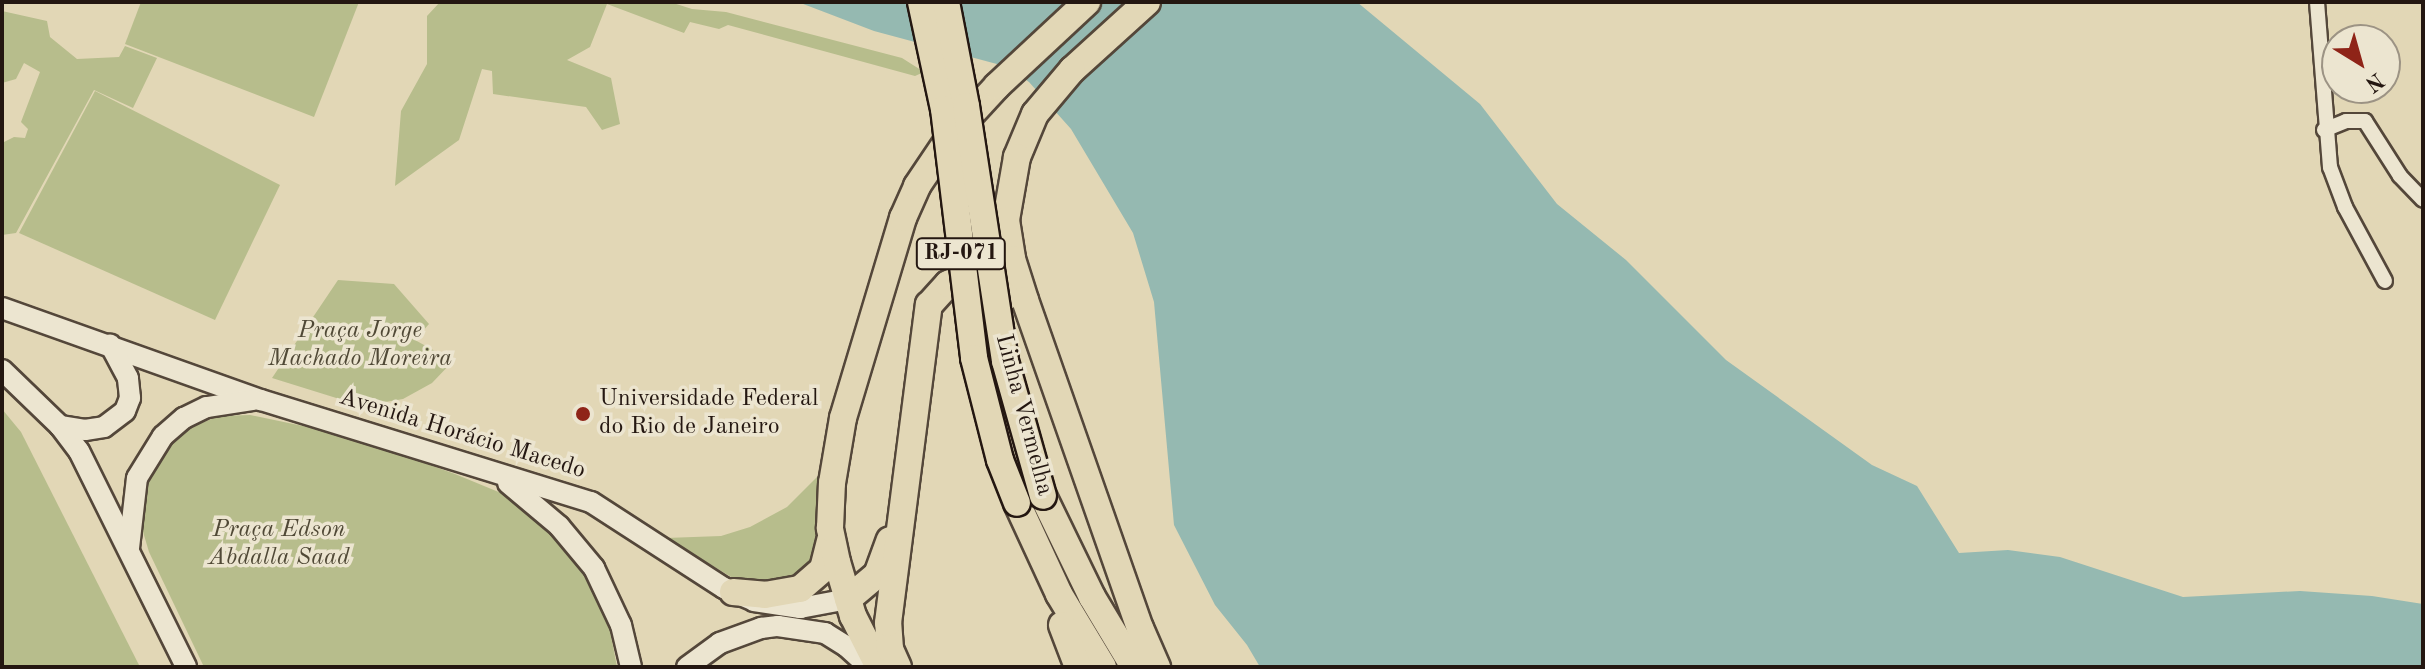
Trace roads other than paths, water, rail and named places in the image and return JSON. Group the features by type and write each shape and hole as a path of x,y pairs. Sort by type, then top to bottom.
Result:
{"highway":[{"name":"Linha Vermelha","path":"921,2 944,109 974,358 1000,460 1038,553 1103,667"},
{"name":"Linha Vermelha","path":"946,2 966,106 1005,361 1043,496 1092,597 1134,667"},
{"path":"733,592 777,595 810,582 827,562 834,459 903,218 933,160 997,86 1087,2"},
{"path":"1070,434 1012,259 1006,220 1009,188 1025,133 1035,114 1072,70 1147,2"},
{"path":"898,667 890,649 888,623 901,543 907,462 929,305 948,284 967,275 986,277 1004,292 1030,357 1070,434"},
{"name":"Linha Vermelha","path":"1070,434 1157,667"},
{"path":"848,599 871,584 881,569 907,462"},
{"path":"830,528 848,599 867,649 879,667"},
{"path":"1038,553 1078,667"}],"street":[{"path":"2317,2 2324,130 2335,184 2385,281"},
{"path":"2324,130 2346,121 2365,121 2400,176 2423,200"},
{"name":"Avenida Horácio Macedo","path":"2,308 261,400 591,502 733,592 769,607 820,606 848,599"},
{"path":"60,426 85,430 104,427 125,411 130,398 128,378 110,344"},
{"path":"2,370 60,426 87,466 186,667"},
{"path":"129,551 137,478 163,436 184,418 207,407 261,400"},
{"path":"499,475 559,526 594,568 621,625 631,667"},
{"path":"687,667 720,643 761,628 778,626 825,633 846,646 869,667"}],"water":[{"path":"798,2 1357,2 1480,104 1557,204 1626,260 1726,360 1872,465 1917,486 1959,553 2008,550 2060,557 2183,597 2300,591 2372,596 2423,604 2423,667 1260,667 1247,645 1215,605 1174,525 1154,302 1133,233 1071,129 1029,82 1008,67 874,31"}],"place":[{"name":"Universidade Federal do Rio de Janeiro","path":"583,414"}],"park label":[{"name":"Praça Jorge Machado Moreira","path":"360,346"},
{"name":"Praça Edson Abdalla Saad","path":"279,545"}]}
